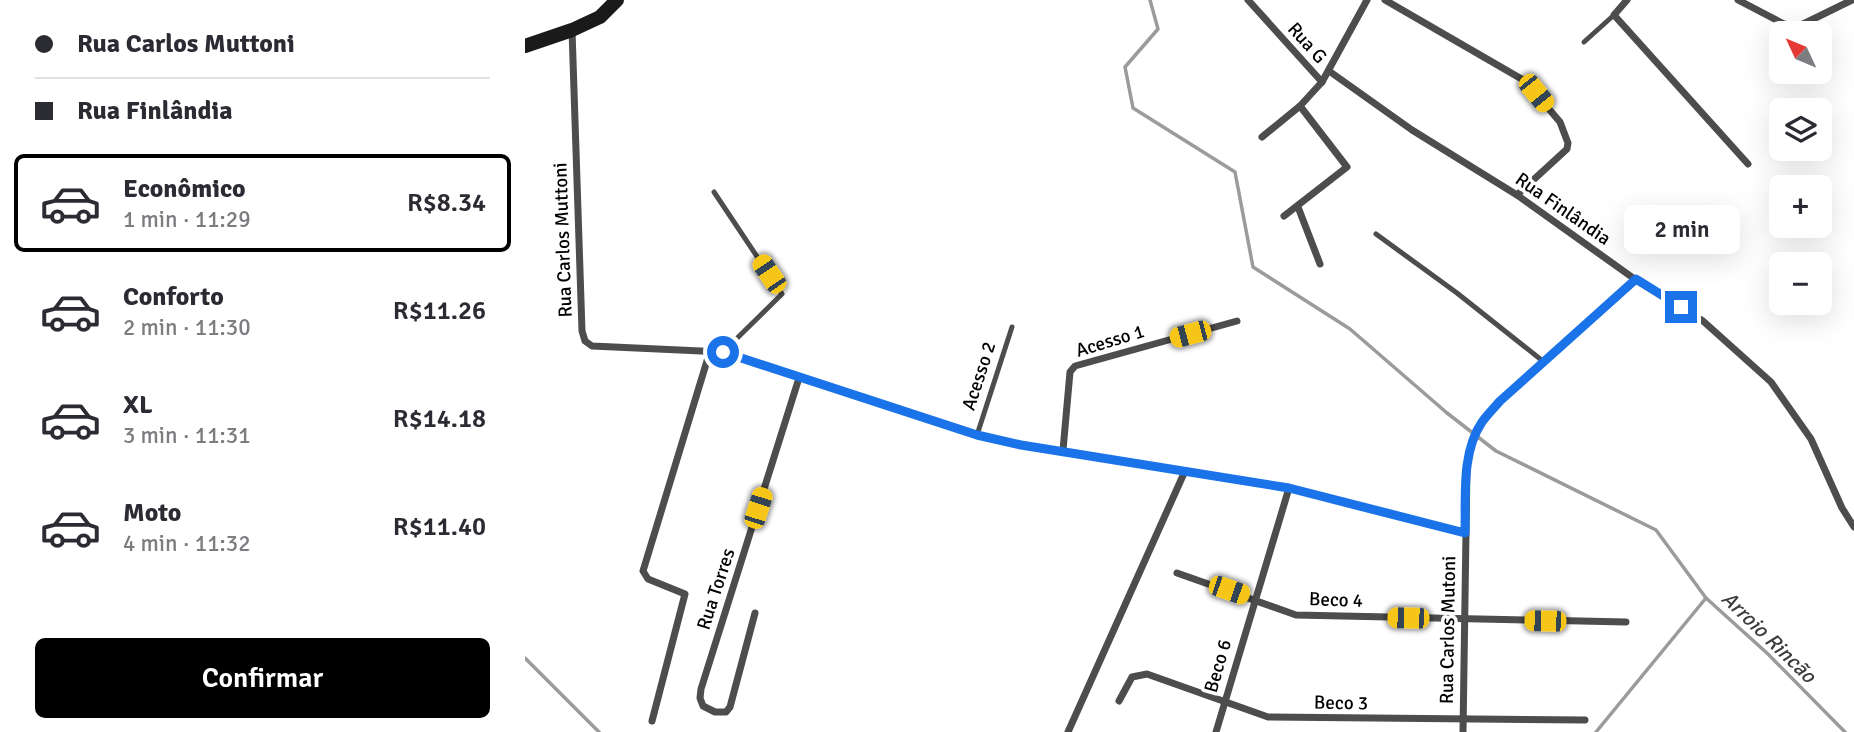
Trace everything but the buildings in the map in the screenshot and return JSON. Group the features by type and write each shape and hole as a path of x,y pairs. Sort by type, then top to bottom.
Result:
{"main road":[{"path":"525,46 600,17 617,0"}],"street":[{"name":"Rua G","path":"1248,0 1322,82 1300,106 1262,137"},
{"path":"1322,82 1367,0"},
{"path":"1385,0 1525,81 1560,122 1568,143 1567,149 1517,195"},
{"path":"1627,0 1614,15 1748,164"},
{"path":"1738,0 1784,24 1797,27 1852,0"},
{"name":"Rua Carlos Muttoni","path":"572,30 582,331 585,341 592,345 723,352 977,435 1289,488 1465,533"},
{"name":"Rua Finlândia","path":"1329,71 1412,130 1517,195 1636,279 1703,321 1770,382 1811,439 1842,508 1854,527"},
{"path":"1284,216 1347,167 1300,106"},
{"path":"1298,206 1320,264"},
{"name":"Rua Carlos Mutoni","path":"1463,732 1465,533 1467,466 1471,445 1481,424 1500,401 1636,279"},
{"name":"Acesso 1","path":"1063,450 1070,372 1075,366 1237,321"},
{"path":"652,722 685,594 648,579 643,572 710,351"},
{"name":"Rua Torres","path":"755,613 730,707 726,712 715,712 703,706 701,689 799,378"},
{"path":"1067,732 1185,471"},
{"name":"Beco 6","path":"1216,732 1289,488"},
{"name":"Beco 4","path":"1177,573 1296,615 1626,622"},
{"name":"Beco 3","path":"1119,701 1132,677 1147,674 1268,717 1584,720"}],"lane":[{"path":"1584,42 1614,15"},
{"path":"714,192 782,294 723,352"},
{"path":"1376,234 1457,293 1544,362"},
{"name":"Acesso 2","path":"977,435 1011,327"}],"waterway":[{"path":"1150,0 1158,29 1125,67 1133,108 1235,172 1253,267 1350,329 1447,413 1496,451 1656,530 1706,598"},
{"name":"Arroio Rincão","path":"1596,732 1706,598 1768,654 1845,732"},
{"name":"Arroio Rincão","path":"525,658 599,732"}],"route":[{"path":"723,352 977,435 1021,445 1289,488 1465,533 1467,466 1471,445 1481,424 1500,401 1636,279 1681,307"}]}
